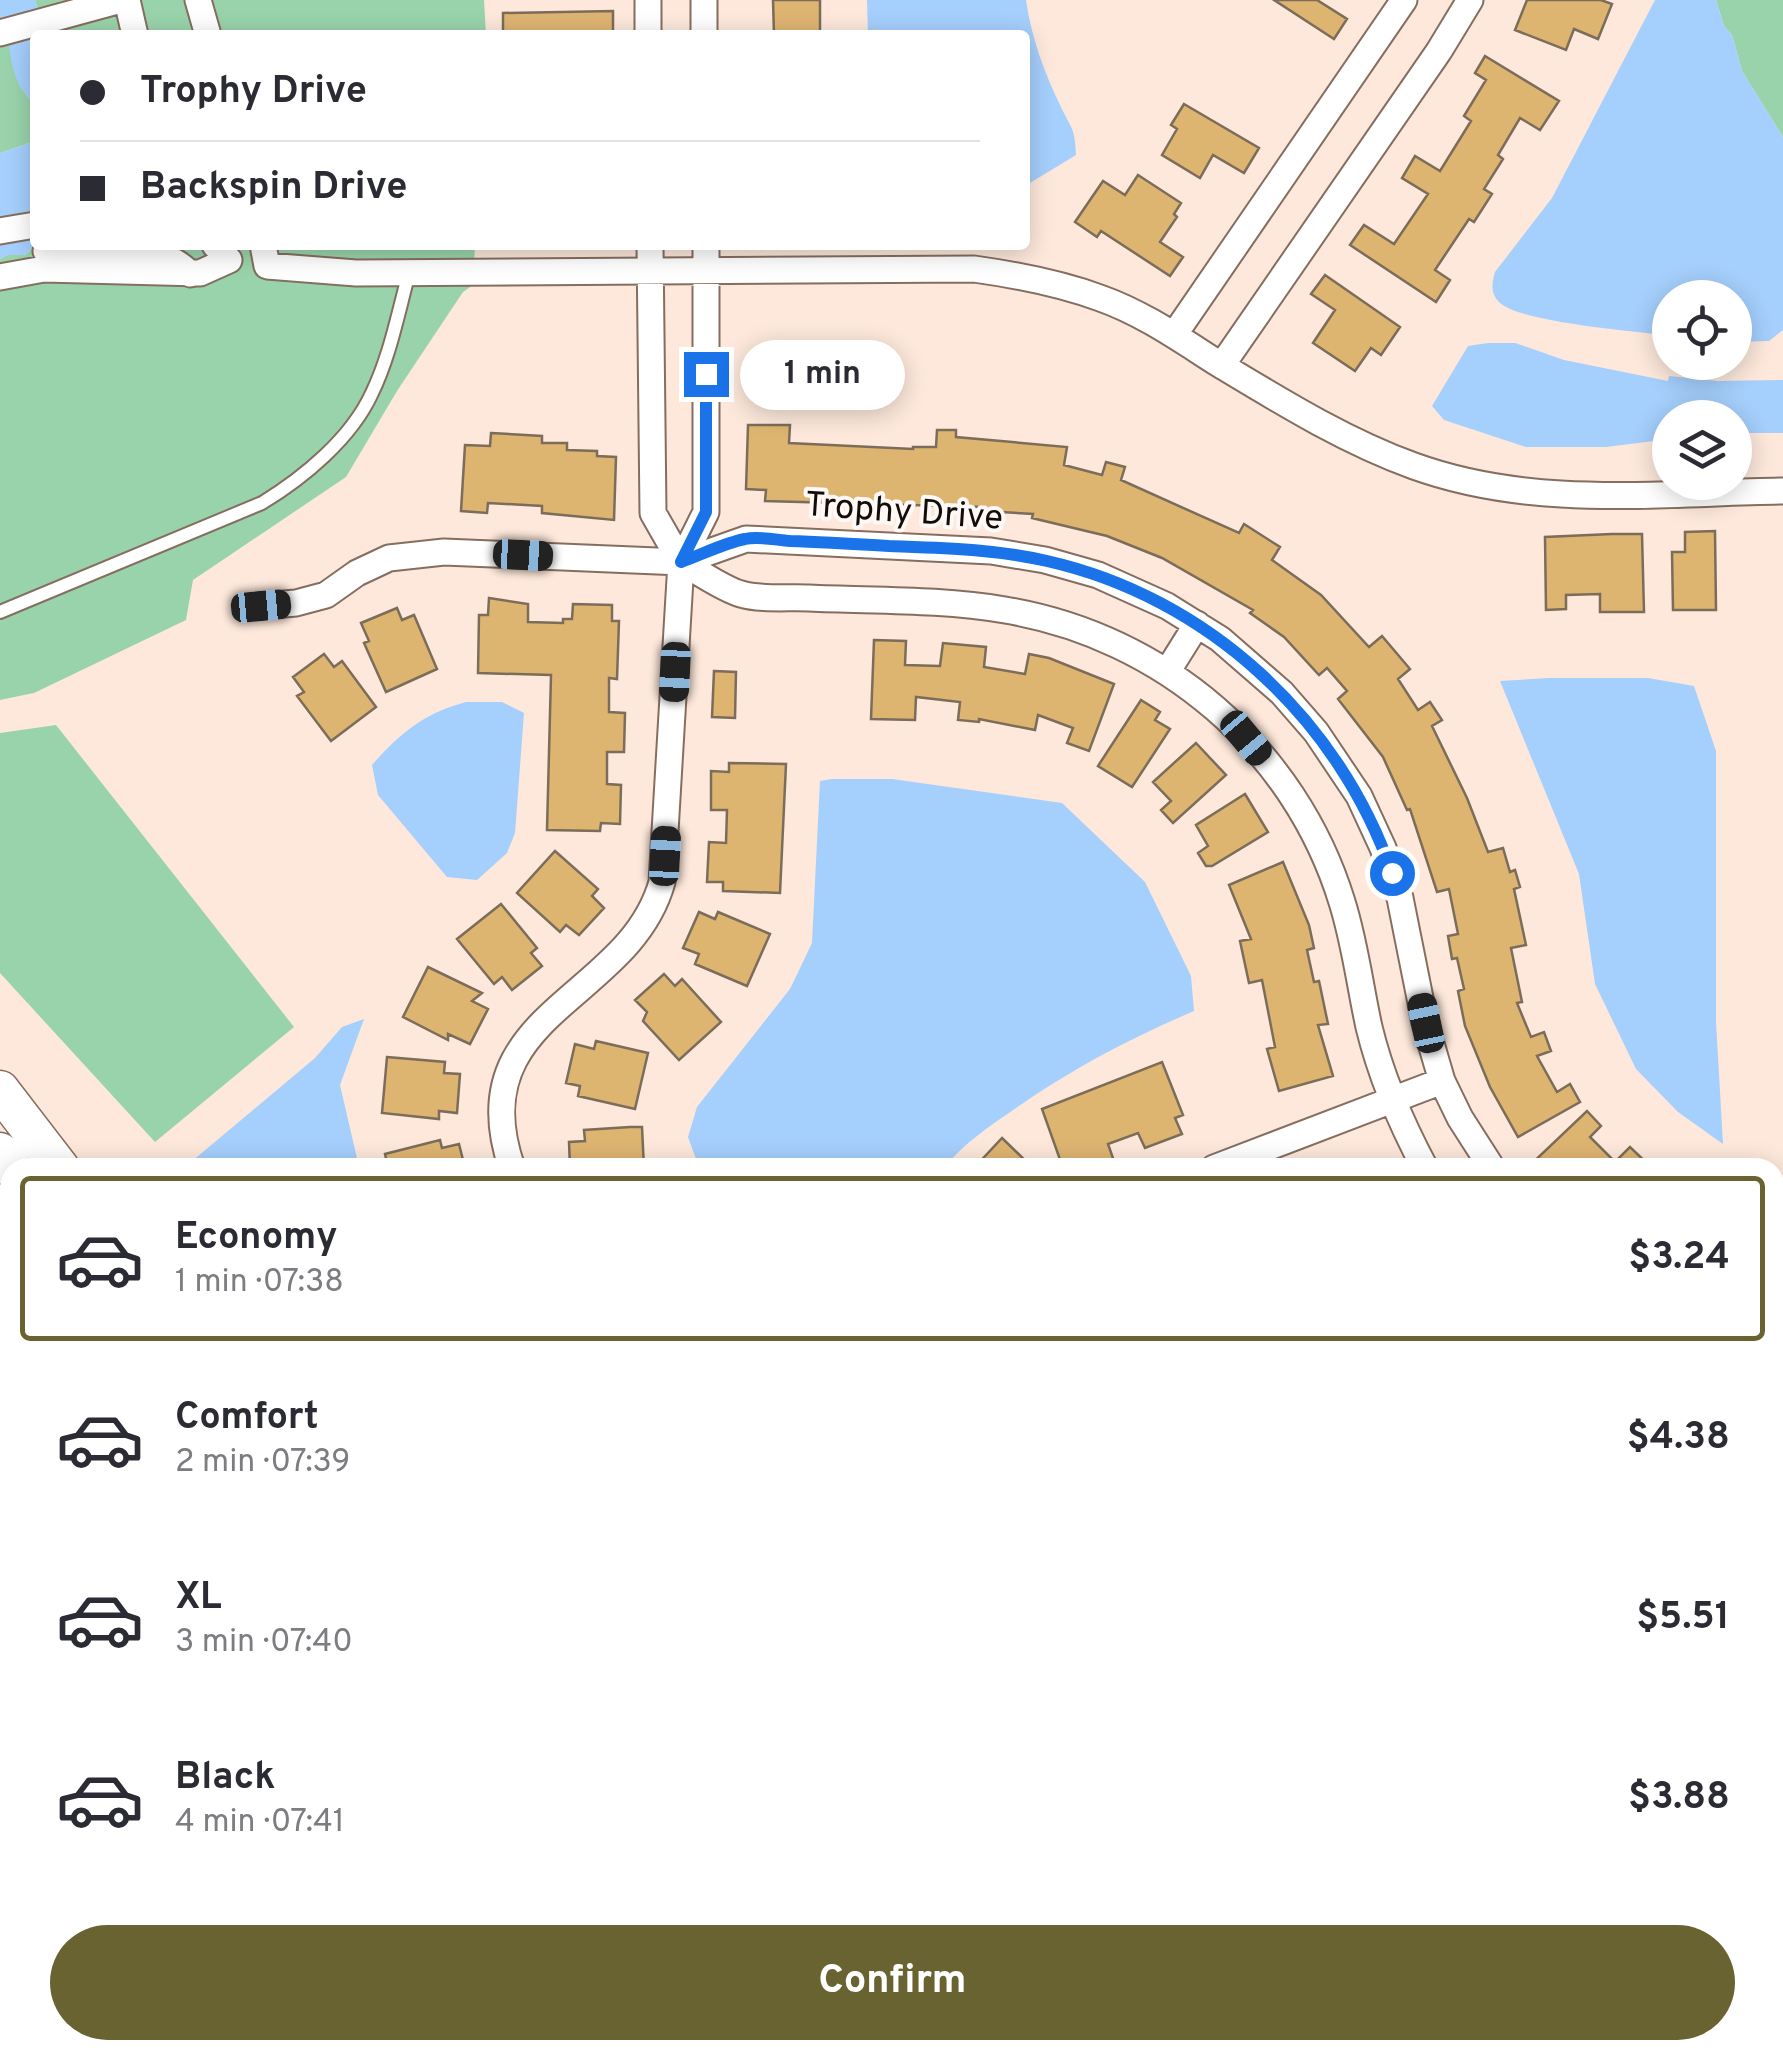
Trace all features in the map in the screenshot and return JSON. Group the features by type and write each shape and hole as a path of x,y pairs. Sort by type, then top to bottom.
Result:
{"main road":[{"path":"0,1090 52,1158"}],"street":[{"path":"0,33 124,0 133,30"},
{"path":"198,0 207,30"},
{"path":"648,0 648,30"},
{"path":"704,0 704,30"},
{"path":"1174,335 1404,0"},
{"path":"1222,365 1440,51 1470,0"},
{"path":"0,230 30,226"},
{"path":"0,277 46,255 122,250"},
{"path":"153,250 175,258 190,274"},
{"path":"46,255 190,274 200,274 222,253 264,256 356,273 650,258 974,268 1033,278 1100,298 1174,335 1362,445 1477,484 1571,496 1783,491"},
{"path":"650,258 653,513 681,562"},
{"path":"510,1158 503,1103 520,1049 540,1022 632,942 658,894 665,856 681,562 706,512 706,258"},
{"name":"Trophy Drive","path":"261,606 317,598 373,564 407,554 444,552 681,562 746,538 991,551 1046,560 1098,575 1167,606 1242,657 1300,712 1359,796 1400,898 1442,1081 1486,1158"},
{"name":"Trophy Drive","path":"681,562 742,595 960,605 1054,620 1116,643 1205,698 1284,783 1318,839 1343,904 1370,1030 1392,1100 1421,1158"},
{"path":"1168,672 1197,624"},
{"path":"1240,1158 1442,1081"}],"lane":[{"path":"0,612 262,502 301,479 372,396 409,272"}],"green space":[{"path":"35,0 484,0 486,30 44,30"},
{"path":"1716,0 1783,0 1783,137 1742,71"},
{"path":"0,16 9,34 18,82 30,98 30,143 0,153"},
{"path":"30,250 475,250 473,285 463,292 397,391 346,477 193,580 186,620 34,693 0,700 0,259 25,255"},
{"path":"56,725 294,1027 155,1142 0,973 0,733"}],"water":[{"path":"0,0 35,0 44,30 30,30 30,99 16,76 6,22 0,16"},
{"path":"867,0 1026,0 1044,67 1073,133 1076,155 1030,183 1030,30 868,30"},
{"path":"1655,0 1716,0 1742,71 1783,137 1783,330 1769,341 1752,342 1752,280 1652,280 1652,334 1580,325 1511,309 1494,295 1495,272 1552,198"},
{"path":"30,143 30,250 25,255 0,259 0,153"},
{"path":"1515,343 1564,360 1652,380 1783,380 1783,433 1752,433 1752,400 1652,400 1652,441 1606,447 1526,447 1444,420 1432,406 1468,346"},
{"path":"1648,678 1694,686 1716,751 1716,1022 1723,1144 1678,1112 1636,1069 1595,984 1579,874 1500,681"},
{"path":"466,702 502,702 524,713 515,833 507,853 477,880 447,877 378,795 372,765 414,726"},
{"path":"892,779 1062,803 1145,882 1191,976 1194,1011 1059,1080 978,1135 953,1158 696,1158 688,1137 697,1107 790,989 812,943 820,781"},
{"path":"364,1019 340,1085 357,1158 196,1158 315,1058 342,1027"}],"building":[{"path":"773,0 820,0 820,30 774,30"},
{"path":"1274,0 1317,0 1347,19 1334,39"},
{"path":"1527,0 1601,0 1612,4 1598,39 1574,29 1566,50 1515,30"},
{"path":"613,11 613,30 503,30 503,13"},
{"path":"1485,56 1559,101 1540,130 1520,118 1498,155 1503,159 1484,189 1492,194 1474,222 1469,219 1435,270 1450,280 1436,302 1350,245 1364,225 1394,244 1428,194 1402,178 1415,156 1440,171 1471,121 1464,116 1486,80 1475,73"},
{"path":"1184,104 1259,148 1244,173 1213,155 1200,178 1162,155 1177,129 1171,125"},
{"path":"1138,175 1181,203 1174,214 1177,217 1160,242 1183,257 1170,276 1101,231 1097,237 1075,222 1103,181 1125,195"},
{"path":"1325,275 1400,327 1381,355 1371,348 1355,371 1313,343 1335,310 1311,294"},
{"path":"748,425 790,425 789,443 913,449 936,447 937,430 956,430 956,437 1067,447 1064,465 1102,475 1106,462 1125,467 1121,480 1239,533 1244,524 1280,547 1272,560 1321,595 1369,647 1382,636 1410,669 1398,679 1418,710 1430,702 1442,720 1432,726 1488,852 1503,848 1510,872 1515,870 1520,887 1514,889 1526,945 1511,948 1522,1002 1517,1003 1531,1037 1544,1032 1551,1051 1537,1056 1557,1092 1570,1084 1580,1102 1518,1137 1490,1087 1465,1026 1458,991 1464,989 1448,936 1458,934 1449,889 1437,892 1410,809 1407,810 1383,757 1338,699 1347,691 1327,668 1319,675 1284,637 1250,613 1253,610 1162,558 1107,536 1032,518 1033,514 983,511 983,507 765,501 766,490 746,489"},
{"path":"491,433 542,436 542,443 567,443 567,450 597,451 597,456 616,457 614,520 542,513 542,506 488,503 487,513 461,511 465,445 490,446"},
{"path":"1715,531 1716,610 1673,610 1672,552 1685,552 1685,532"},
{"path":"1642,534 1644,612 1600,612 1600,594 1566,595 1566,609 1546,610 1545,537"},
{"path":"489,598 528,604 528,622 563,623 563,619 572,619 573,604 612,605 612,621 619,621 617,679 609,678 609,712 625,713 624,752 607,752 607,784 621,785 620,824 601,823 600,831 547,830 551,675 478,673 479,615 488,615"},
{"path":"397,608 402,620 414,615 437,669 386,692 364,643 369,641 361,623"},
{"path":"874,640 906,641 905,665 940,666 943,643 986,647 984,667 1025,674 1029,654 1114,684 1089,751 1067,743 1073,728 1038,715 1035,730 979,719 958,720 960,702 916,697 915,720 871,719"},
{"path":"324,654 334,667 342,661 376,707 331,741 297,696 304,692 293,677"},
{"path":"714,671 736,672 735,718 712,717"},
{"path":"1141,700 1160,712 1155,720 1170,729 1132,787 1098,766"},
{"path":"1196,743 1226,775 1173,823 1161,810 1171,801 1153,782"},
{"path":"729,763 786,764 780,893 723,891 723,882 707,882 709,842 726,843 727,810 711,810 711,771 729,772"},
{"path":"1245,794 1268,832 1206,866 1198,853 1208,846 1196,825"},
{"path":"555,851 598,889 592,896 604,908 579,935 566,925 560,932 517,893"},
{"path":"1283,862 1309,925 1314,948 1307,950 1314,982 1319,981 1328,1024 1318,1025 1333,1076 1279,1091 1267,1049 1275,1047 1262,980 1249,983 1240,941 1251,939 1229,885"},
{"path":"501,904 537,948 531,953 542,966 512,990 502,977 494,984 457,939"},
{"path":"699,912 715,919 718,912 770,934 747,986 695,964 699,954 683,948"},
{"path":"428,967 482,993 472,1001 488,1009 470,1044 448,1034 448,1040 403,1017"},
{"path":"664,974 675,986 682,979 721,1022 679,1060 643,1021 647,1012 635,1000"},
{"path":"596,1041 648,1053 635,1109 578,1096 580,1086 566,1083 575,1044 594,1049"},
{"path":"387,1057 445,1062 444,1073 460,1074 457,1113 439,1111 439,1119 382,1113"},
{"path":"1162,1062 1183,1115 1175,1118 1182,1134 1145,1148 1138,1133 1108,1144 1113,1158 1059,1158 1042,1109"},
{"path":"1587,1111 1601,1126 1590,1137 1611,1158 1538,1158"},
{"path":"642,1127 644,1158 570,1158 569,1142 585,1141 584,1130"},
{"path":"1002,1138 1023,1158 983,1158"},
{"path":"440,1140 442,1148 459,1144 462,1158 386,1158 385,1154"},
{"path":"1630,1147 1642,1158 1619,1158"}],"route":[{"path":"706,374 706,512 681,562 746,538 991,551 1046,560 1124,585 1220,639 1300,712 1359,796 1392,873"}]}
